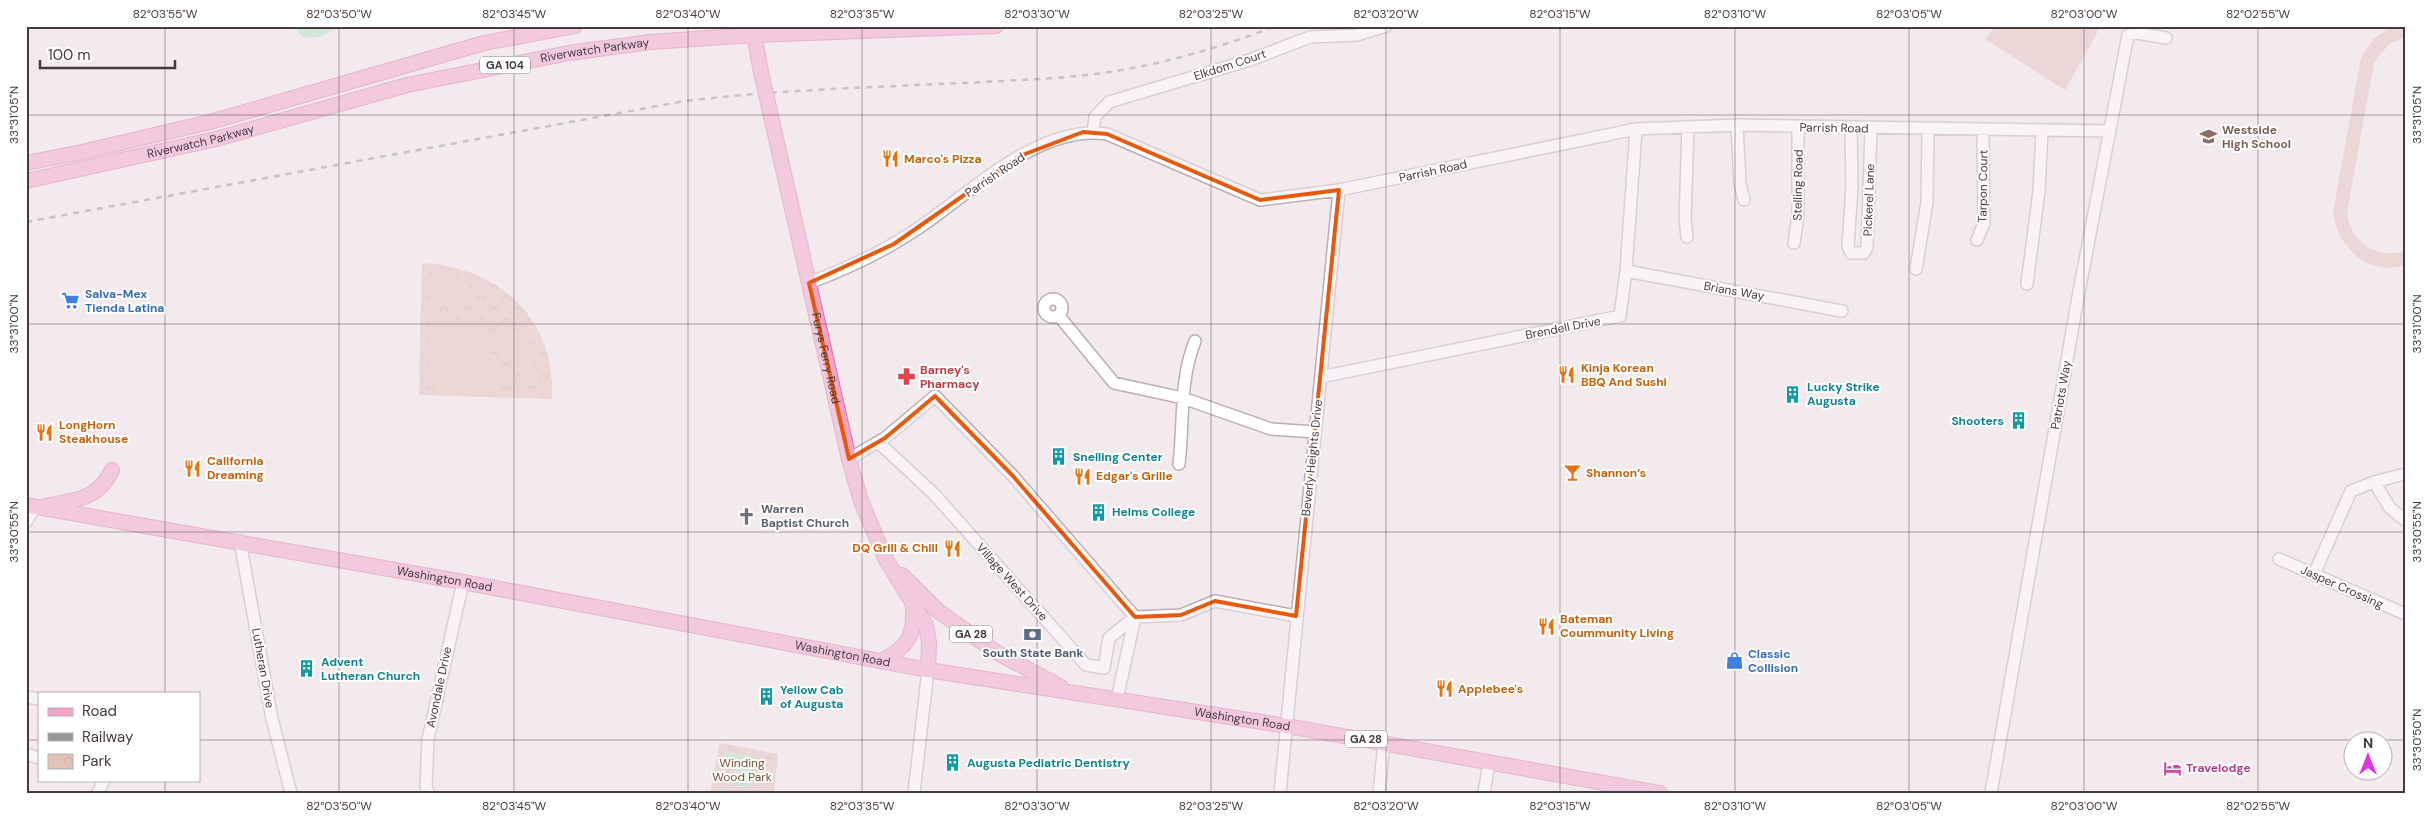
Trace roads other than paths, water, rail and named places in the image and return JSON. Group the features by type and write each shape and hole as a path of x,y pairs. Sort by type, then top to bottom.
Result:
{"main road":[{"name":"Riverwatch Parkway","path":"26,163 210,122 484,43 575,26"},
{"name":"Riverwatch Parkway","path":"26,181 216,139 407,85 569,53 752,29 996,26"},
{"name":"Furys Ferry Road","path":"752,29 849,459 861,501 885,558 926,625 929,643 928,670"},
{"path":"31,506 88,496 102,487 112,470"},
{"name":"Washington Road","path":"31,506 240,541 928,670 1287,726 1660,793"},
{"name":"GA 28","path":"885,558 938,611 996,652 1070,693"},
{"path":"882,661 896,653 910,637 914,624 913,603"}],"street":[{"name":"Elkdom Court","path":"1093,132 1095,117 1109,102 1250,60 1310,37 1357,35 1386,26"},
{"name":"Patriots Way","path":"1991,793 2075,315 2128,35 2137,33 2166,38"},
{"name":"Parrish Road","path":"808,283 848,268 901,240 1020,156 1056,140 1093,132 1107,134 1260,200 1339,190 1636,129 1737,125 1870,129 2110,131"},
{"path":"1737,125 1740,183 1744,200"},
{"path":"1687,237 1685,219 1688,127"},
{"name":"Stelling Road","path":"1794,242 1798,215 1798,127"},
{"name":"Pickerel Lane","path":"1851,128 1852,187 1848,246 1851,253 1857,254 1864,253 1866,247 1870,129"},
{"name":"Brendell Drive","path":"1321,377 1620,316 1626,271 1636,129"},
{"path":"1916,269 1927,202 1928,129"},
{"name":"Tarpon Court","path":"1977,240 1984,223 1983,130"},
{"path":"2027,284 2039,191 2042,131"},
{"name":"Beverly Heights Drive","path":"1280,793 1339,190"},
{"name":"Brians Way","path":"1626,271 1842,311"},
{"path":"1059,316 1114,383 1183,398 1272,429 1315,432"},
{"path":"1179,464 1183,398 1190,354 1195,341"},
{"path":"849,459 878,442 935,396 1013,476 1135,617"},
{"name":"Village West Drive","path":"878,442 934,494 1086,665 1104,668 1109,638 1135,617"},
{"path":"2314,574 2351,491 2374,482 2405,474"},
{"path":"2374,482 2390,508 2405,520"},
{"path":"26,522 31,506"},
{"name":"Lutheran Drive","path":"240,541 272,719 291,793"},
{"name":"Jasper Crossing","path":"2280,559 2405,614"},
{"name":"Avondale Drive","path":"429,793 426,787 428,739 462,582"},
{"path":"1135,617 1181,615 1215,601 1296,616"},
{"path":"1117,699 1135,617"},
{"path":"914,793 928,670"},
{"path":"1379,793 1384,743"},
{"path":"26,754 38,758"},
{"path":"1484,793 1489,763"}],"water":[{"path":"296,26 334,26 333,30 320,37 304,38 297,31"},
{"path":"725,752 755,757 749,789 731,785 735,769 723,766"}],"railway":[{"path":"26,222 685,101 790,92 1040,79 1116,71 1197,53 1276,26"}],"place":[{"name":"Westside High School","path":"2208,137"},
{"name":"Marco's Pizza","path":"890,159"},
{"name":"Salva-Mex Tienda Latina","path":"71,301"},
{"name":"Kinja Korean BBQ And Sushi","path":"1567,375"},
{"name":"Barney's Pharmacy","path":"906,377"},
{"name":"Lucky Strike Augusta","path":"1793,394"},
{"name":"Shooters","path":"2018,421"},
{"name":"LongHorn Steakhouse","path":"45,432"},
{"name":"Snelling Center","path":"1059,457"},
{"name":"California Dreaming","path":"193,468"},
{"name":"Shannon’s","path":"1572,473"},
{"name":"Edgar's Grille","path":"1082,476"},
{"name":"Helms College","path":"1098,512"},
{"name":"Warren Baptist Church","path":"747,516"},
{"name":"DQ Grill & Chill","path":"952,548"},
{"name":"Bateman Coummunity Living","path":"1546,626"},
{"name":"South State Bank","path":"1033,634"},
{"name":"Classic Collision","path":"1734,661"},
{"name":"Advent Lutheran Church","path":"307,669"},
{"name":"Applebee's","path":"1444,689"},
{"name":"Yellow Cab of Augusta","path":"766,697"},
{"name":"Augusta Pediatric Dentistry","path":"953,763"},
{"name":"Travelodge","path":"2172,768"}],"park label":[{"name":"Winding Wood Park","path":"742,770"}]}
